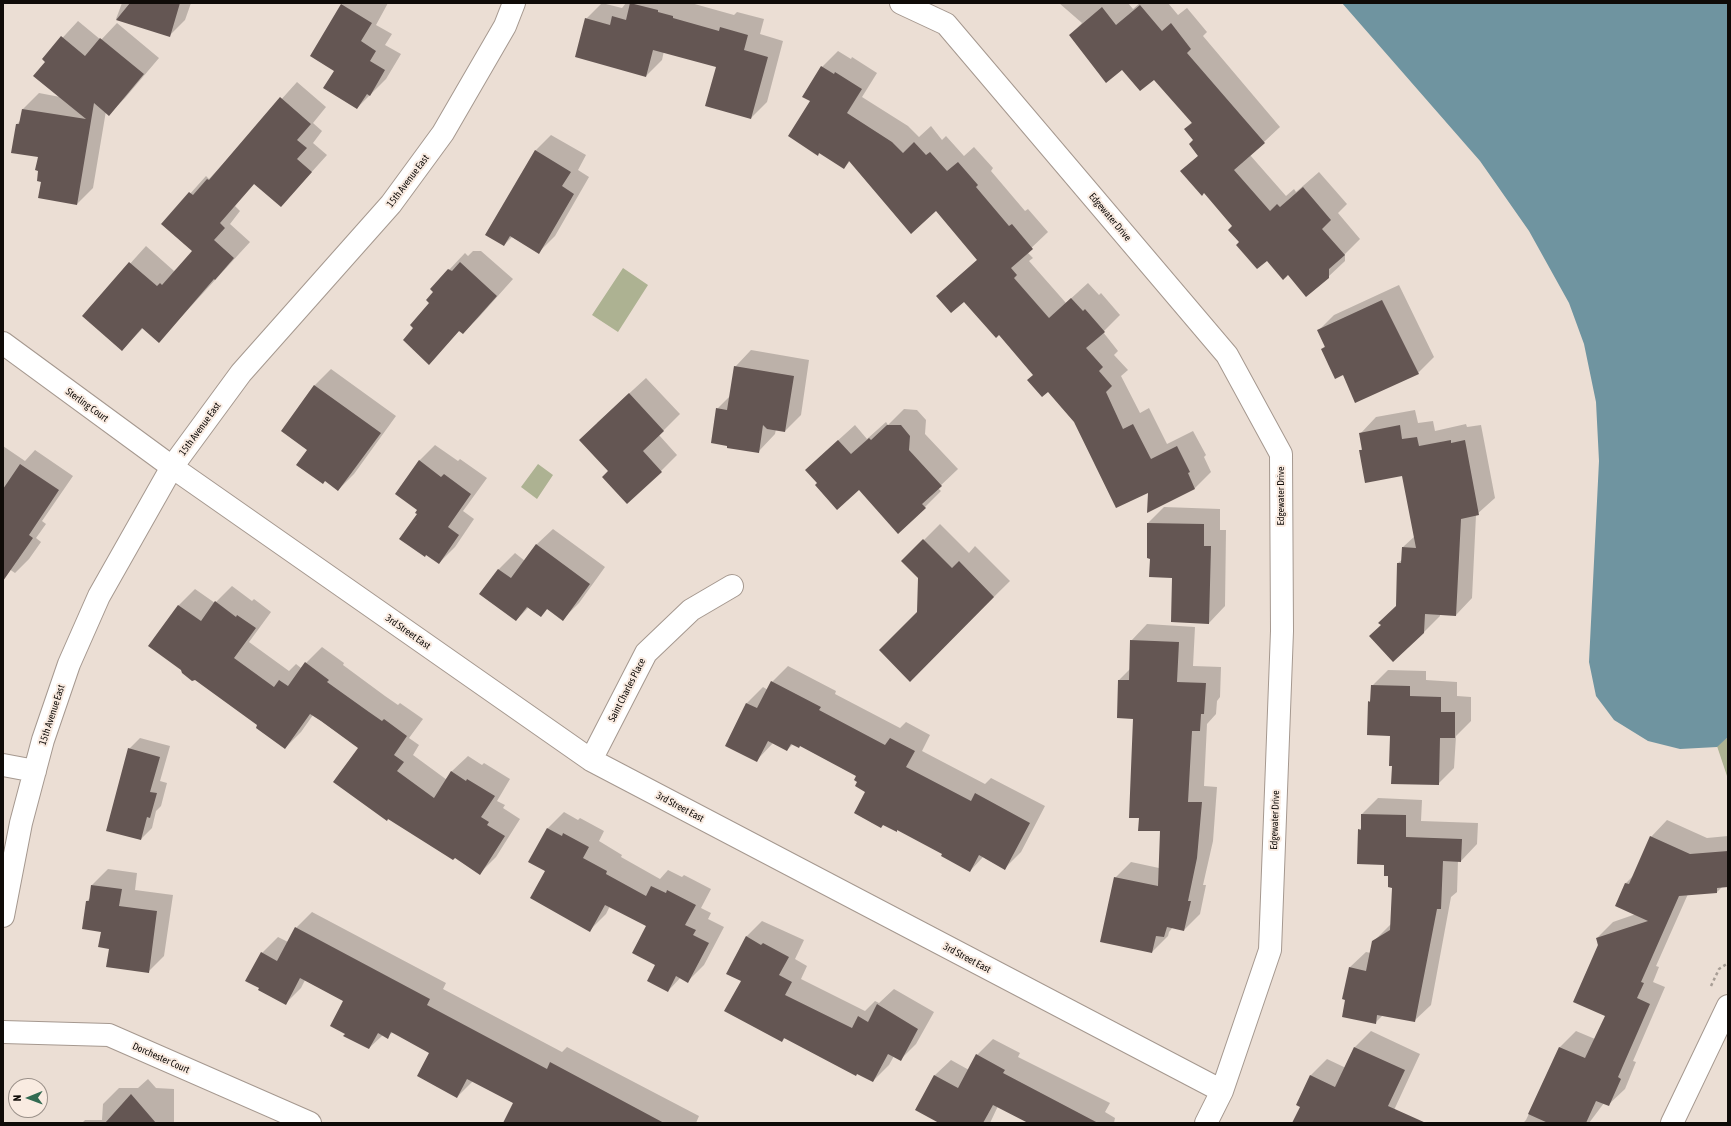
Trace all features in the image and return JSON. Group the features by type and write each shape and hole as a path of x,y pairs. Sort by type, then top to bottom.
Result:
{"street":[{"name":"15th Avenue East","path":"3,916 11,836 35,771 69,664 93,610 172,467 241,374 391,204 443,134 505,26 514,3"},
{"name":"Edgewater Drive","path":"901,3 946,24 1227,355 1281,454 1282,631 1270,950 1222,1091 1206,1123"},
{"name":"Sterling Court","path":"3,343 172,467"},
{"name":"3rd Street East","path":"172,467 591,760 1222,1091"},
{"name":"Saint Charles Place","path":"591,760 646,653 691,610 732,586"},
{"path":"3,765 35,771"},
{"path":"1672,1123 1728,1006"},
{"name":"Dorchester Court","path":"3,1032 109,1035 310,1123"}],"green space":[{"path":"623,268 648,285 618,332 592,315"},
{"path":"538,464 553,475 537,499 521,487"},
{"path":"1728,737 1728,779 1717,746"}],"water":[{"path":"1342,3 1728,3 1728,737 1717,747 1680,749 1648,741 1614,720 1596,696 1589,662 1599,461 1596,402 1584,344 1569,303 1529,231 1480,161"}],"building":[{"path":"130,3 180,3 170,37 116,20"},
{"path":"630,3 658,10 658,12 673,16 673,18 719,31 720,27 748,35 744,50 768,57 751,119 705,106 716,67 653,50 646,77 575,57 585,18 610,25 612,16 626,20"},
{"path":"341,4 372,23 361,41 376,51 370,61 385,70 370,96 367,94 357,109 323,88 334,71 310,56"},
{"path":"1140,5 1162,31 1171,23 1191,49 1187,53 1265,143 1234,170 1270,211 1277,204 1280,207 1303,187 1331,220 1322,229 1345,255 1329,269 1329,278 1306,297 1288,275 1283,280 1267,261 1257,269 1236,245 1239,242 1228,230 1232,226 1204,193 1202,196 1180,171 1198,156 1189,144 1193,140 1184,129 1192,123 1154,80 1140,91 1122,70 1106,83 1069,35 1102,7 1116,25"},
{"path":"61,36 85,56 100,38 144,74 109,116 94,103 77,205 38,198 41,182 37,181 38,171 35,170 38,157 11,153 16,124 19,124 22,109 86,119 33,76 45,62 42,59"},
{"path":"821,66 834,74 835,72 862,89 847,113 892,142 903,153 914,142 926,155 930,152 947,171 958,162 978,185 976,187 1009,226 1012,224 1033,249 1011,268 1017,275 1014,278 1049,318 1071,298 1083,311 1085,309 1105,332 1086,348 1103,367 1099,371 1112,386 1106,392 1123,429 1133,424 1151,459 1177,446 1190,472 1188,473 1195,489 1147,513 1148,493 1116,508 1074,422 1048,392 1042,397 1027,380 1033,375 999,335 996,338 964,302 951,313 936,296 977,260 936,211 911,234 849,161 844,169 819,153 818,156 788,136 810,101 802,97"},
{"path":"280,97 311,124 297,140 307,148 297,159 312,172 281,207 254,184 220,223 225,228 214,240 234,258 159,343 142,328 122,351 82,316 129,262 157,286 160,283 162,285 192,251 161,224 189,192 193,195 207,179 209,180"},
{"path":"535,150 571,172 562,186 574,194 539,254 510,236 504,246 485,235"},
{"path":"460,262 497,296 463,334 459,331 429,365 403,340 413,328 410,325 429,303 426,300 433,292 430,289 448,269 452,271"},
{"path":"1382,300 1419,374 1355,403 1343,375 1335,379 1321,349 1325,347 1317,330"},
{"path":"734,366 794,376 785,432 767,429 763,425 759,453 727,448 727,446 711,443 716,408 727,410"},
{"path":"314,385 381,433 338,491 325,481 323,484 296,465 307,450 281,431"},
{"path":"629,393 664,431 643,451 662,472 627,504 602,477 608,471 579,440"},
{"path":"887,425 901,425 910,436 909,450 942,486 922,504 926,508 898,534 859,490 837,510 815,485 817,483 805,470 838,440 851,454 869,438 871,440"},
{"path":"1400,425 1402,439 1417,437 1419,446 1451,440 1451,443 1465,440 1479,515 1461,519 1456,616 1425,614 1424,633 1393,662 1369,636 1381,625 1378,623 1396,606 1397,563 1401,563 1402,547 1416,548 1402,476 1365,483 1359,450 1362,450 1359,433"},
{"path":"419,460 441,477 444,474 471,494 448,527 459,535 439,564 426,555 425,557 399,539 417,514 415,513 417,510 395,494"},
{"path":"20,464 59,490 29,535 33,538 3,581 3,489"},
{"path":"1147,523 1204,524 1204,546 1211,546 1209,624 1171,622 1172,578 1149,577 1150,559 1147,558"},
{"path":"923,539 952,568 959,561 994,597 910,682 879,650 917,612 918,578 901,561"},
{"path":"536,544 590,584 563,621 547,609 541,617 527,607 516,621 479,594 498,569 511,578"},
{"path":"215,601 236,617 237,615 256,628 234,658 274,687 279,680 288,686 305,662 329,680 327,682 382,721 384,719 407,736 394,755 404,762 397,771 434,798 451,771 466,781 467,779 495,796 481,817 489,822 487,825 505,836 480,875 455,858 453,860 388,819 387,821 333,782 358,748 321,721 310,714 285,749 256,728 257,725 195,680 192,681 182,673 181,670 148,646 178,605 201,621"},
{"path":"1130,640 1179,642 1177,682 1206,683 1204,714 1201,714 1200,731 1192,731 1188,802 1202,802 1197,858 1188,901 1191,901 1184,931 1167,927 1164,937 1156,936 1152,953 1100,942 1114,877 1158,886 1160,831 1138,831 1139,818 1129,818 1133,719 1117,718 1118,680 1129,680"},
{"path":"771,681 821,707 819,710 885,745 890,738 915,751 906,767 971,801 975,793 1030,823 1005,870 979,855 970,872 941,856 942,854 897,830 897,832 883,825 881,828 854,813 865,792 855,786 857,782 854,780 856,776 800,746 799,748 791,744 787,751 768,741 757,762 725,746 746,703 757,708"},
{"path":"1371,685 1410,686 1410,696 1441,697 1441,712 1455,712 1455,738 1440,738 1439,785 1391,784 1392,766 1389,766 1390,736 1367,735 1368,701 1370,702"},
{"path":"128,748 160,757 150,792 157,793 150,818 147,817 141,840 106,831"},
{"path":"1361,814 1406,815 1406,837 1462,839 1461,862 1443,861 1441,909 1437,909 1415,1022 1377,1015 1376,1024 1342,1017 1345,1000 1342,999 1349,967 1366,971 1372,941 1390,930 1392,888 1388,887 1388,876 1384,876 1384,865 1357,864 1358,829 1361,830"},
{"path":"547,828 562,836 563,833 589,847 583,858 607,871 606,874 646,896 651,886 666,893 667,890 696,905 685,925 696,930 693,935 709,943 688,983 676,976 668,992 647,981 655,965 632,953 646,926 605,905 590,932 530,898 545,871 528,862"},
{"path":"1650,836 1690,854 1728,851 1728,887 1717,888 1717,893 1679,896 1641,982 1644,983 1637,998 1650,1004 1618,1077 1621,1079 1609,1106 1596,1101 1586,1123 1548,1123 1528,1114 1559,1047 1585,1058 1605,1016 1573,1002 1598,945 1596,938 1648,921 1615,906 1625,883 1629,884"},
{"path":"91,885 122,889 119,906 157,911 149,973 106,967 109,949 98,947 101,932 82,929 86,901 89,901"},
{"path":"295,927 430,999 427,1005 547,1069 550,1062 664,1123 503,1123 513,1103 467,1079 457,1098 417,1076 429,1053 391,1032 388,1039 378,1033 369,1049 343,1036 345,1034 330,1026 343,1001 300,978 286,1005 245,981 261,952 277,961"},
{"path":"746,936 761,945 763,943 789,957 779,975 792,982 785,995 852,1028 858,1016 868,1022 877,1004 918,1029 901,1061 888,1054 873,1082 857,1074 856,1076 784,1038 782,1042 724,1011 741,981 726,974"},
{"path":"1354,1047 1405,1070 1388,1106 1426,1123 1292,1123 1300,1107 1296,1105 1310,1075 1335,1087"},
{"path":"976,1054 1005,1070 1003,1073 1098,1123 1028,1123 993,1105 983,1123 939,1123 915,1110 934,1075 958,1088"},
{"path":"131,1094 156,1123 105,1123"}]}
